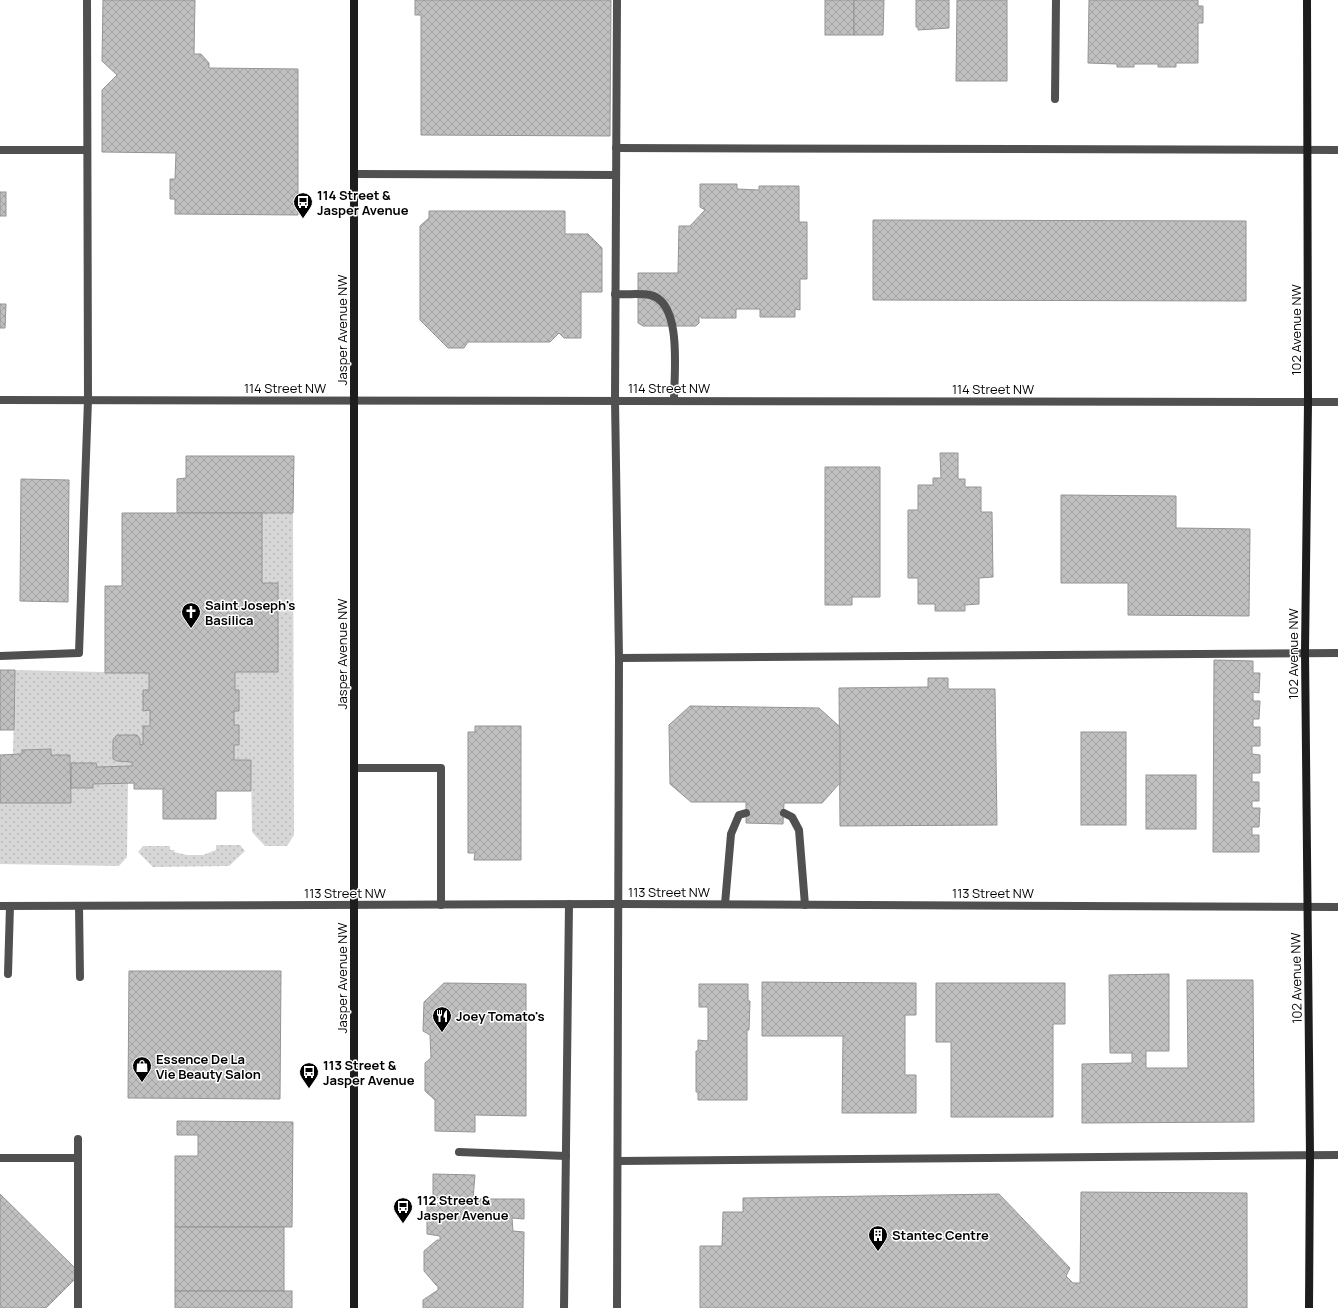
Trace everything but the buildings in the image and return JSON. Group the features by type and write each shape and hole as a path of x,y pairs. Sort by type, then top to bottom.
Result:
{"street":[{"path":"0,656 79,653 88,400 88,0"},
{"name":"Jasper Avenue NW","path":"354,0 354,1308"},
{"path":"617,0 615,294 619,658 617,1308"},
{"path":"1055,100 1056,0"},
{"name":"102 Avenue NW","path":"1307,0 1308,402 1305,652 1310,1155 1309,1308"},
{"path":"616,148 1338,150"},
{"path":"0,150 88,150"},
{"path":"354,174 616,175"},
{"path":"615,294 650,295 663,302 669,312 673,326 674,400"},
{"name":"114 Street NW","path":"0,400 1338,402"},
{"path":"619,658 1305,652 1338,653"},
{"path":"354,768 441,768 441,905"},
{"path":"724,904 730,834 739,815 746,813"},
{"path":"784,813 792,817 799,830 805,905"},
{"path":"564,1308 569,904"},
{"name":"113 Street NW","path":"0,906 724,904 1338,907"},
{"path":"8,974 10,906"},
{"path":"79,906 80,977"},
{"path":"78,1139 78,1308"},
{"path":"459,1152 566,1156"},
{"path":"618,1161 1338,1156"},
{"path":"0,1158 78,1158"}],"shaded area":[{"path":"262,513 293,513 294,835 287,846 265,846 252,832 251,760 234,760 234,745 239,745 239,725 234,725 234,711 239,711 239,691 235,690 235,672 278,672 278,583 262,583"},
{"path":"15,670 149,673 149,690 143,690 144,711 150,710 150,726 143,726 143,744 140,745 140,739 137,736 113,759 117,761 132,762 132,766 97,767 96,763 71,763 70,755 51,755 50,749 22,750 22,754 13,754"},
{"path":"128,783 127,857 119,866 0,864 0,803 71,803 71,788 93,788 93,784"},
{"path":"216,845 240,845 245,851 229,866 153,867 138,852 143,846 170,846 170,850 175,850 174,852 187,855 203,855 216,850"}],"place":[{"name":"114 Street & Jasper Avenue","path":"303,219"},
{"name":"Saint Joseph's Basilica","path":"191,629"},
{"name":"Joey Tomato's","path":"442,1033"},
{"name":"Essence De La Vie Beauty Salon","path":"142,1083"},
{"name":"113 Street & Jasper Avenue","path":"309,1089"},
{"name":"112 Street & Jasper Avenue","path":"403,1224"},
{"name":"Stantec Centre","path":"878,1252"}]}
